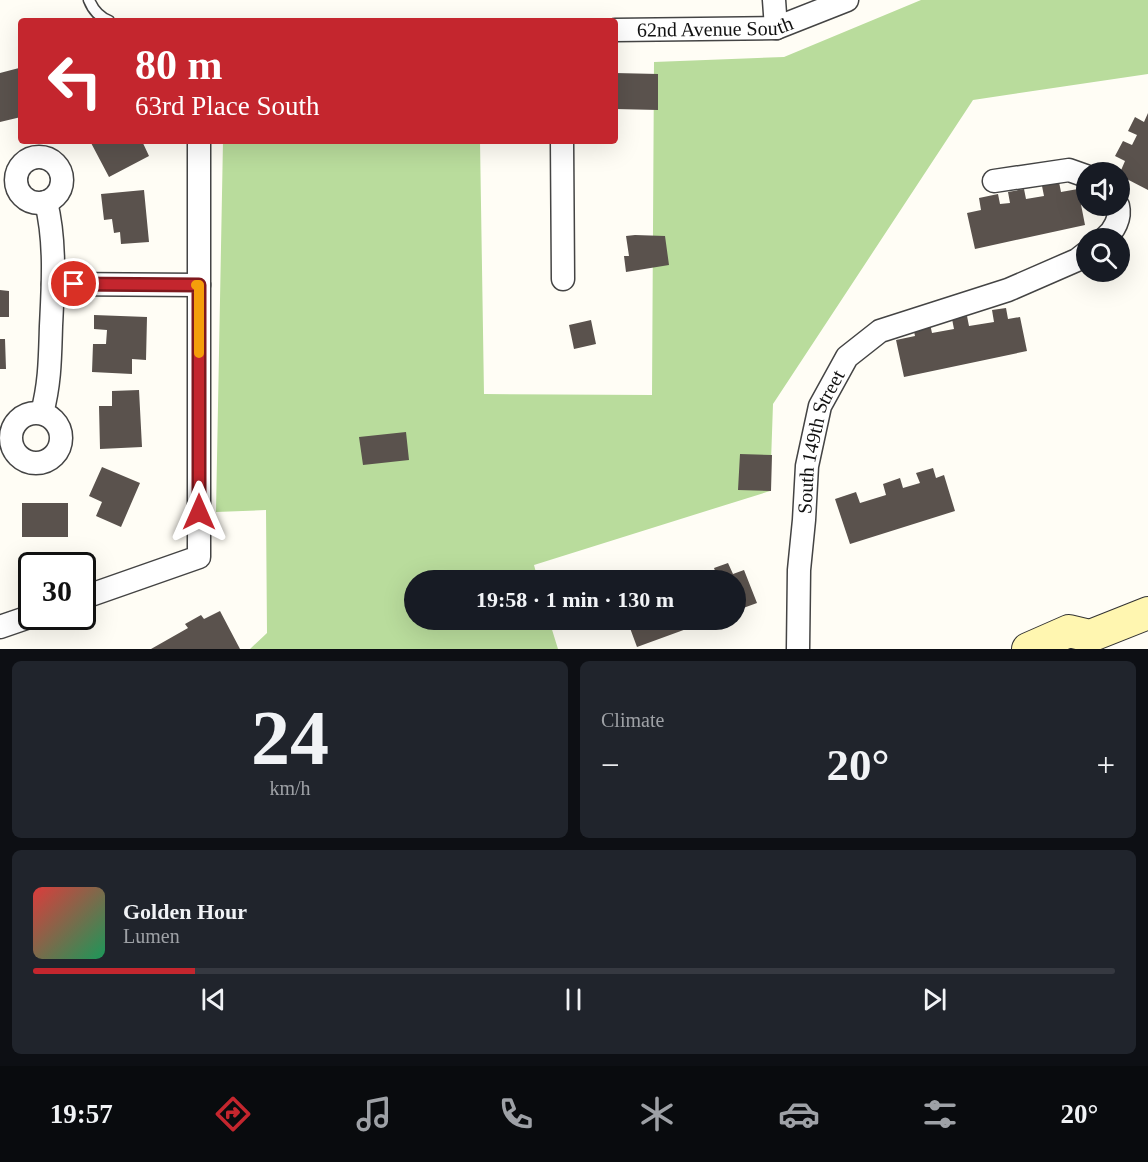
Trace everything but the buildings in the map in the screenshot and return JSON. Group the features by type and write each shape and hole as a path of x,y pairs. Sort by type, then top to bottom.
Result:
{"main road":[{"path":"1028,649 1069,632 1088,643 1148,613"}],"street":[{"path":"774,0 776,28"},
{"name":"62nd Avenue South","path":"618,30 776,28 847,0"},
{"path":"96,593 199,557 199,144"},
{"path":"562,144 563,279"},
{"path":"994,181 1069,170 1076,172"},
{"path":"42,414 49,387 53,284 49,215 46,202"},
{"name":"South 149th Street","path":"798,649 799,570 807,466 820,406 847,357 880,331 1008,290 1076,260"},
{"path":"53,284 199,285"},
{"path":"0,627 18,621"}],"lane":[{"path":"90,0 93,9 102,18"}],"green space":[{"path":"921,0 1148,0 1148,74 973,100 773,404 770,491 534,565 535,570 404,570 404,630 552,630 558,649 250,649 267,633 266,510 216,512 223,144 480,144 484,394 652,395 654,62 784,57"}],"slow traffic":[{"path":"196,285 199,285 199,353"}],"route":[{"path":"74,284 199,285 199,512"}]}
